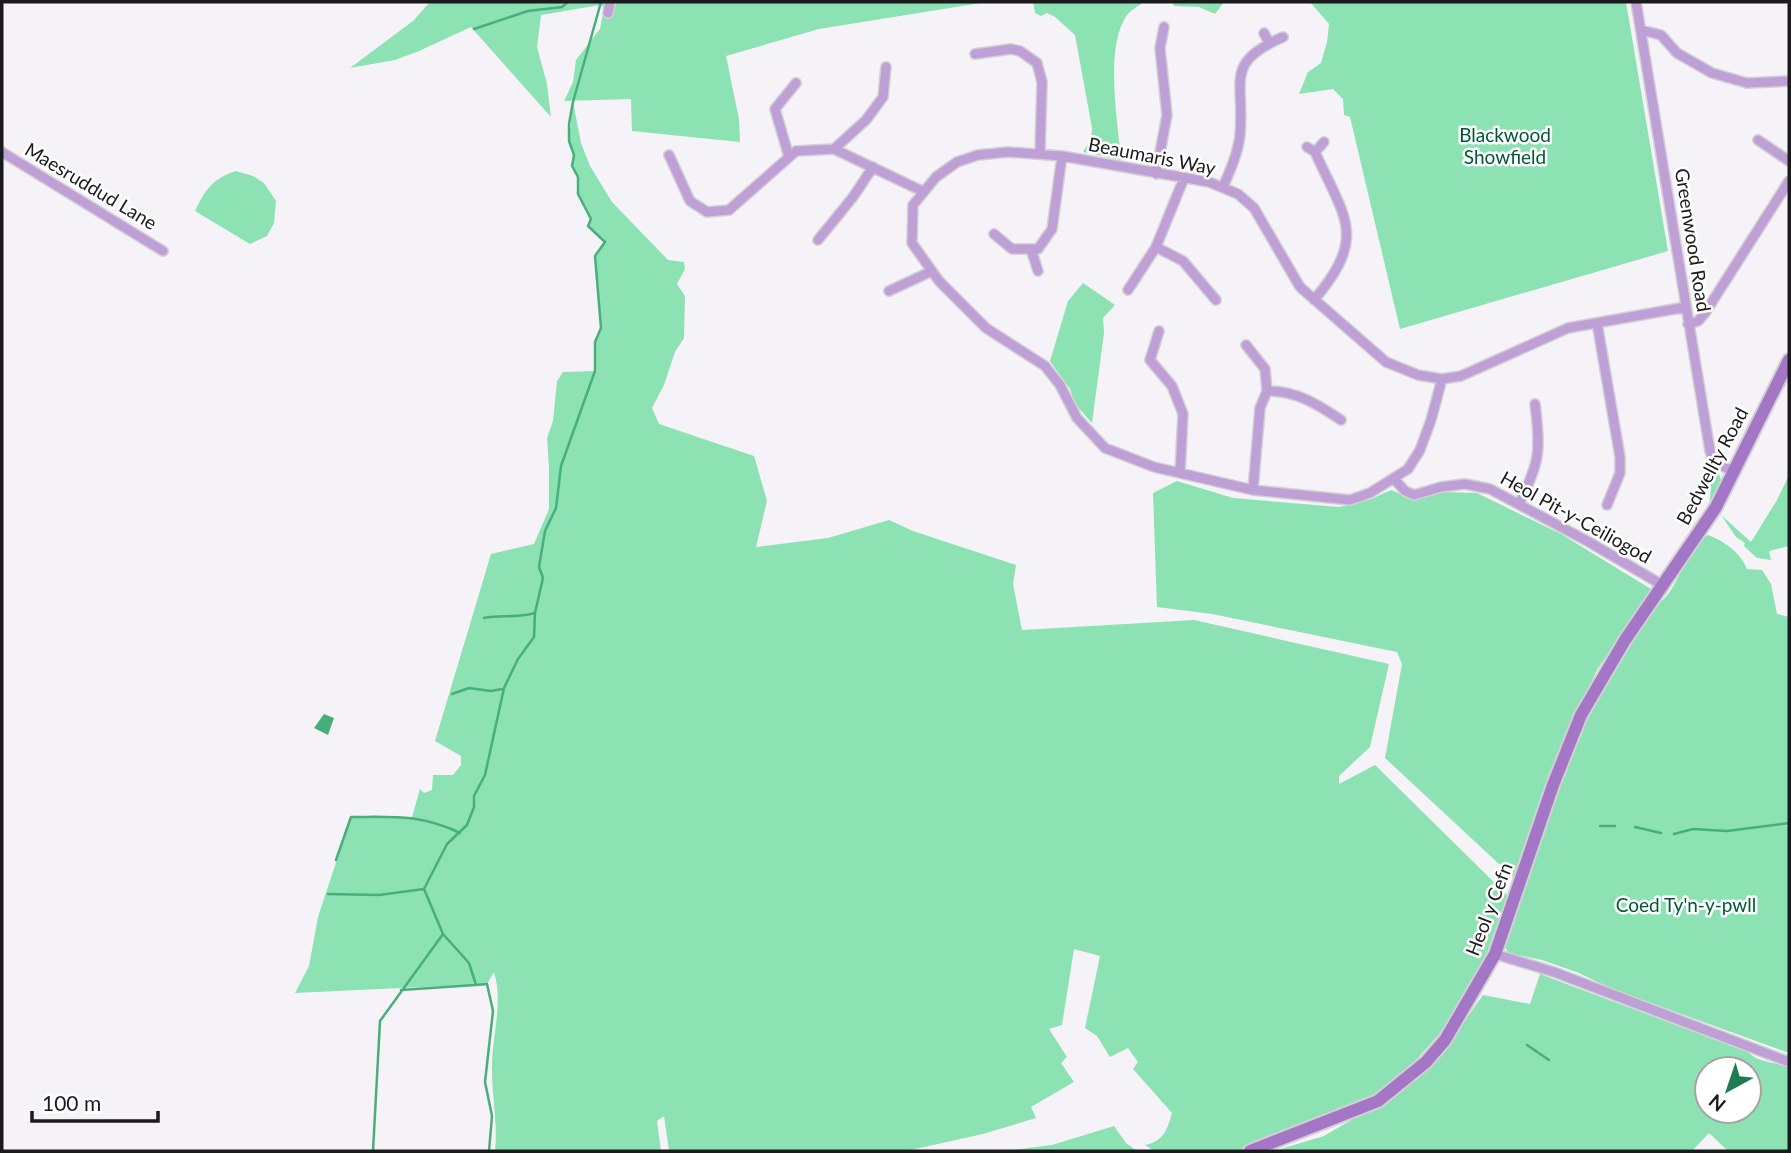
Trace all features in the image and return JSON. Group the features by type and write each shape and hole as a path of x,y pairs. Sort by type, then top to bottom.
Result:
{"street":[{"path":"608,13 610,2"},
{"name":"Greenwood Road","path":"1636,2 1712,459 1733,471"},
{"path":"1156,174 1167,115 1160,48 1164,27"},
{"path":"1641,30 1661,35 1677,53 1712,73 1746,83 1789,81"},
{"path":"1264,33 1269,43"},
{"path":"1223,187 1240,136 1241,70 1251,54 1283,37"},
{"path":"975,54 988,58 1001,50 1020,51 1037,63 1042,82 1040,153"},
{"path":"834,149 866,120 883,97 886,67"},
{"path":"789,157 775,109 796,83"},
{"path":"1758,140 1789,160"},
{"path":"1314,300 1340,264 1348,236 1346,223 1311,149 1324,142"},
{"path":"669,155 690,201 707,212 729,210 796,151 834,149 922,191 912,205 912,243 932,271 986,327 1045,366 1060,385 1077,418 1105,448 1154,467 1253,490 1350,500 1394,479 1408,469 1420,450 1441,379"},
{"name":"Maesruddud Lane","path":"2,152 163,251"},
{"name":"Beaumaris Way","path":"922,191 957,162 1008,152 1062,156 1209,182 1223,187 1238,194 1254,208 1300,287 1314,300 1386,362 1418,375 1441,379 1461,376 1562,330 1686,307"},
{"path":"994,234 1012,249 1038,249 1052,229 1062,156"},
{"path":"818,240 873,167"},
{"path":"1128,290 1156,247 1184,178"},
{"path":"1688,324 1698,321 1705,313 1789,181"},
{"path":"1156,247 1183,261 1216,300"},
{"path":"1031,249 1038,271"},
{"path":"889,291 932,271"},
{"path":"1597,323 1620,457 1619,473 1606,500"},
{"path":"1159,331 1150,360 1172,386 1183,414 1180,473"},
{"path":"1246,345 1265,369 1267,391 1259,408 1253,490"},
{"name":"Bedwellty Road","path":"1664,586 1716,507 1785,376 1789,360"},
{"path":"1267,391 1294,394 1329,418 1341,420"},
{"path":"1520,504 1537,461 1535,404"},
{"name":"Heol Pit-y-Ceiliogod","path":"1394,479 1405,491 1414,495 1441,487 1478,485 1520,504 1664,586"},
{"name":"Heol y Cefn","path":"1250,1151 1378,1101 1426,1062 1445,1040 1496,954 1553,785 1581,715 1625,640 1664,586"},
{"path":"1496,954 1554,972 1789,1062"}],"green space":[{"path":"430,2 987,2 819,29 726,56 739,119 740,142 632,131 631,99 564,101 573,82 576,60 600,29 604,7 600,5 541,15 537,47 547,84 551,117 471,27 395,60 350,68 413,21"},
{"path":"1033,2 1144,2 1127,15 1116,46 1114,85 1121,160 1083,152 1091,139 1092,128 1075,35 1055,17 1047,13 1041,16 1035,13"},
{"path":"1172,2 1224,2 1215,14 1199,7 1174,6"},
{"name":"Blackwood Showfield","path":"1310,2 1626,2 1668,251 1400,329 1350,117 1344,115 1343,99 1333,89 1299,94 1308,72 1321,63 1327,42 1329,24"},
{"path":"573,102 581,143 590,166 612,202 668,260 684,262 685,269 677,284 685,296 684,338 675,352 664,385 652,408 659,424 754,456 767,501 756,547 828,538 889,520 913,531 1016,565 1013,584 1022,630 1194,620 1389,664 1370,747 1339,776 1339,784 1375,765 1508,896 1482,966 1450,1022 1409,1068 1385,1089 1361,1104 1239,1151 1154,1151 1145,1145 1157,1141 1164,1134 1172,1113 1133,1069 1138,1062 1128,1048 1110,1057 1097,1036 1085,1028 1100,956 1074,949 1062,1025 1049,1029 1067,1057 1061,1063 1074,1082 1031,1107 1036,1118 983,1134 906,1151 669,1151 664,1116 657,1121 661,1151 495,1151 492,1058 498,996 494,972 487,984 295,993 309,966 318,917 351,817 412,817 420,789 424,793 432,790 433,775 453,775 461,765 461,756 435,741 491,554 534,544 549,509 547,438 553,421 557,381 563,372 595,371 595,342 601,327 595,256 605,242 588,226 590,219 578,194 578,177 572,166 574,155 569,141"},
{"path":"236,171 253,176 264,183 276,201 274,223 267,236 250,244 195,211 211,186"},
{"path":"1083,283 1115,305 1103,318 1104,333 1092,423 1075,404 1070,389 1050,361 1068,301"},
{"path":"1707,459 1721,481 1709,508 1711,488"},
{"path":"1789,475 1789,546 1769,551 1771,560 1757,558 1744,546 1745,543 1736,537 1721,515 1751,542"},
{"path":"1177,481 1233,498 1339,507 1369,500 1391,490 1412,499 1445,492 1477,493 1561,534 1651,589 1597,670 1550,771 1513,877 1385,758 1402,664 1397,652 1212,614 1157,607 1153,493"},
{"name":"Coed Ty'n-y-pwll","path":"1708,535 1731,548 1747,569 1762,570 1771,584 1777,614 1789,617 1789,1053 1612,989 1579,973 1542,960 1508,953 1505,946 1546,820 1585,720 1607,679 1656,605 1671,590 1693,550"},
{"path":"1540,974 1748,1052 1752,1055 1693,1055 1693,1125 1763,1125 1763,1060 1789,1068 1789,1151 1728,1151 1709,1133 1692,1151 1274,1151 1324,1136 1399,1092 1440,1056 1483,995 1530,1004"},
{"path":"1114,1126 1126,1143 1137,1151 1003,1151 1052,1145"}],"shaded area":[{"path":"324,714 334,718 328,735 314,728"}],"waterway":[{"path":"474,29 528,11 562,7 568,2"},
{"path":"489,1151 492,1116 485,1082 493,1011 487,984 476,985 469,963 443,934 424,889 447,844 467,825 474,807 474,796 485,775 504,688 518,659 534,637 535,613 543,578 539,567 545,531 556,508 561,466 595,371 595,342 601,328 595,256 605,242 588,226 591,219 578,194 578,177 572,166 574,155 569,141 569,124 601,2"},
{"path":"484,618 535,613"},
{"path":"452,694 469,688 491,691 503,689"},
{"path":"336,860 351,817 419,820 460,833"},
{"path":"1674,834 1693,829 1727,831 1789,823"},
{"path":"1600,826 1615,826"},
{"path":"1635,827 1661,833"},
{"path":"328,894 379,895 424,889"},
{"path":"373,1151 380,1021 443,934"},
{"path":"401,990 475,985"},
{"path":"1527,1045 1549,1060"}]}
